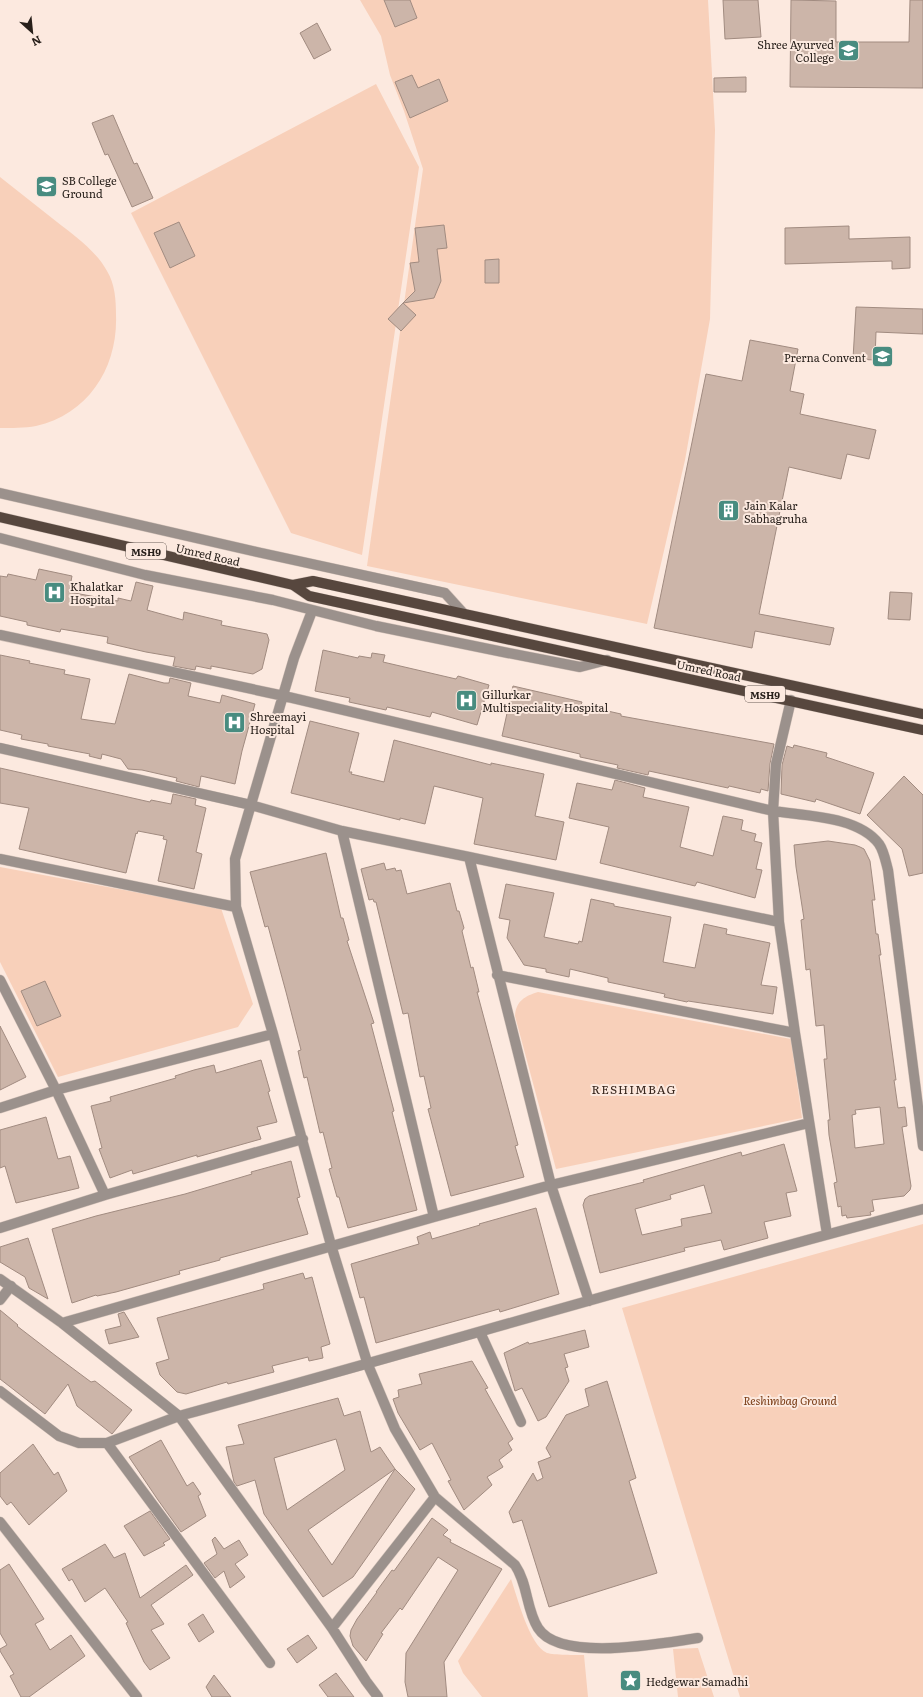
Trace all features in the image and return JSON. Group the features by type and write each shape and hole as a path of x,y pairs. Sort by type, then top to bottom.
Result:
{"main road":[{"name":"Umred Road","path":"0,517 293,585 309,596 923,730"},
{"path":"293,585 313,581 923,714"},
{"path":"693,679 696,665"}],"street":[{"path":"0,493 224,543 257,552 445,593 464,614"},
{"path":"0,538 145,575 273,600 312,611 485,648 580,667 606,660"},
{"path":"312,611 294,658 235,859 236,907 303,1139 331,1245 368,1365 395,1429 435,1497 515,1565 520,1572 533,1619 538,1629 546,1638 561,1644 586,1649 654,1645 698,1638"},
{"path":"0,635 284,696 773,811 843,822 864,831 880,845 888,870 923,1146"},
{"path":"791,700 776,764 773,811 779,922 827,1234"},
{"path":"0,748 251,805 342,831 779,922"},
{"path":"342,831 434,1217"},
{"path":"469,857 497,975 551,1186 589,1302"},
{"path":"0,859 236,907"},
{"path":"497,975 795,1033"},
{"path":"0,980 56,1090 105,1195"},
{"path":"0,1108 56,1090 273,1034"},
{"path":"62,1323 331,1245 434,1217 551,1186 809,1123"},
{"path":"0,1228 105,1195 303,1139"},
{"path":"0,1391 59,1436 80,1443 107,1443 180,1416 368,1365 827,1234 923,1209"},
{"path":"0,1279 62,1323 180,1416 332,1628 378,1697"},
{"path":"0,1300 11,1286"},
{"path":"480,1332 521,1422"},
{"path":"107,1443 270,1663"},
{"path":"332,1628 435,1497"},
{"path":"0,1522 137,1697"}],"green space":[{"path":"360,0 708,0 715,130 710,319 685,460 647,624 367,566 423,169 404,111 390,75 381,36"},
{"path":"376,84 419,167 362,555 291,533 131,213"},
{"path":"0,177 85,244 103,264 110,276 115,298 115,334 112,353 106,370 97,386 71,411 55,420 32,427 0,428"},
{"path":"0,867 221,908 253,1004 238,1027 58,1077 0,962"},
{"path":"538,992 791,1039 802,1118 556,1169 515,1016 519,1003 525,997"},
{"name":"Reshimbag Ground","path":"923,1224 923,1697 740,1697 622,1308"},
{"path":"511,1579 529,1631 541,1648 550,1654 584,1655 588,1697 482,1697 463,1673 458,1661"},
{"path":"698,1648 714,1697 678,1697 673,1649"}],"building":[{"path":"384,0 410,0 417,18 395,27"},
{"path":"723,0 758,0 761,37 725,39"},
{"path":"791,0 836,1 836,42 909,42 910,0 923,0 923,88 790,87"},
{"path":"317,23 331,50 314,59 300,33"},
{"path":"412,75 418,88 439,79 448,101 410,118 395,82"},
{"path":"746,77 746,92 714,92 714,78"},
{"path":"113,115 134,164 137,163 153,198 132,207 108,154 105,155 92,123"},
{"path":"179,222 195,256 170,268 154,233"},
{"path":"444,225 447,248 437,249 441,281 434,298 403,303 415,291 410,263 419,262 415,228"},
{"path":"849,226 849,239 910,237 910,268 892,269 892,261 785,264 785,228"},
{"path":"499,259 499,283 485,283 485,260"},
{"path":"403,303 416,315 401,331 388,319"},
{"path":"856,307 923,309 923,334 876,332 875,360 853,359"},
{"name":"Jain Kalar Sabhagruha","path":"750,340 798,349 790,391 804,394 800,414 876,430 869,459 847,454 841,479 789,467 759,614 834,628 830,645 755,631 752,648 654,628 706,374 742,381"},
{"path":"39,569 72,576 69,592 118,601 118,598 131,601 136,582 153,586 147,610 183,620 184,612 222,621 221,625 267,634 269,640 262,669 253,674 211,666 211,669 196,666 195,670 173,666 175,657 107,643 108,637 61,629 60,632 27,625 27,622 0,616 0,576 7,577 8,574 36,580"},
{"path":"890,592 912,593 910,620 888,619"},
{"path":"323,650 358,658 359,656 371,658 372,653 385,655 383,662 456,679 458,676 489,685 477,725 432,712 430,717 387,707 386,710 349,702 350,698 315,691"},
{"path":"0,655 30,661 29,663 65,670 64,674 90,679 81,719 115,724 129,674 164,683 169,683 170,678 191,683 188,696 220,703 222,695 255,704 242,751 235,784 201,776 199,787 176,781 177,778 142,770 128,769 121,759 102,754 101,759 89,756 90,754 21,739 22,735 0,730"},
{"path":"513,686 582,702 581,705 621,714 621,716 774,744 770,764 768,791 761,789 760,793 729,786 728,788 649,771 648,775 617,768 618,765 580,757 580,754 502,736"},
{"path":"310,721 359,733 349,772 352,772 351,774 384,782 394,740 491,765 491,763 544,774 535,816 564,822 556,860 474,844 483,798 434,786 425,824 400,818 400,820 291,793"},
{"path":"794,745 827,753 826,757 874,773 860,814 816,799 815,802 781,794 782,765 787,746 793,748"},
{"path":"0,768 150,802 151,800 171,804 173,794 196,799 195,805 206,808 196,852 202,854 194,889 158,881 167,840 163,839 164,836 138,831 137,834 136,833 126,873 19,849 29,808 0,803"},
{"path":"904,776 923,795 923,873 909,876 902,849 867,815"},
{"path":"615,780 645,788 643,797 689,807 680,847 713,856 723,816 743,820 741,830 756,834 754,841 762,843 756,869 762,870 755,898 697,882 695,886 600,863 609,827 569,818 577,783 612,790"},
{"path":"828,841 855,845 864,849 870,861 875,900 872,900 876,934 878,934 881,955 879,955 896,1080 894,1080 898,1108 905,1107 907,1126 902,1127 911,1186 910,1190 904,1196 872,1200 874,1211 870,1212 871,1215 847,1218 846,1215 842,1216 841,1206 838,1207 834,1183 837,1182 829,1135 828,1120 830,1120 824,1059 827,1059 824,1025 816,1026 810,969 806,970 801,920 804,919 794,845","holes":["880,1107 884,1144 855,1148 852,1115 856,1114 855,1110"]},
{"path":"326,853 341,918 343,918 349,940 347,941 374,1023 371,1024 394,1111 392,1112 417,1210 348,1228 329,1169 332,1168 323,1132 320,1133 307,1077 304,1078 298,1051 301,1050 268,926 265,927 250,872"},
{"path":"384,863 386,870 395,868 396,871 401,870 407,894 450,883 457,911 459,911 464,928 462,931 471,968 473,967 479,992 477,992 518,1145 515,1146 524,1177 451,1196 428,1109 431,1108 424,1076 420,1077 408,1013 403,1014 376,902 374,902 373,899 369,900 361,869"},
{"path":"506,884 554,893 544,937 578,944 579,941 582,942 591,899 614,904 614,906 671,917 663,962 695,968 704,924 727,929 726,934 770,943 761,985 777,987 773,1014 687,1002 664,997 665,994 608,982 608,978 570,969 569,977 546,972 546,969 524,965 507,938 510,920 499,918"},
{"path":"45,981 61,1016 37,1026 21,991"},
{"path":"0,1026 26,1077 0,1090"},
{"path":"261,1060 270,1091 268,1092 277,1122 257,1127 261,1139 197,1157 197,1155 133,1174 132,1170 110,1178 99,1149 102,1148 91,1106 111,1101 110,1097 176,1078 175,1076 194,1070 214,1065 216,1073"},
{"path":"46,1117 58,1159 70,1156 79,1188 16,1203 5,1166 0,1168 0,1130"},
{"path":"784,1144 797,1191 786,1193 791,1216 764,1222 768,1238 724,1250 721,1240 684,1248 685,1251 600,1273 583,1205 585,1199 589,1196 644,1182 643,1180 741,1152 742,1156","holes":["704,1185 712,1213 681,1219 682,1226 642,1235 635,1209 671,1199 670,1195"]},
{"path":"291,1161 300,1197 297,1198 308,1234 220,1258 220,1260 179,1271 180,1274 116,1292 96,1295 72,1303 52,1229 96,1216 185,1194 252,1174 251,1172"},
{"path":"536,1208 559,1294 500,1312 499,1309 376,1343 364,1297 360,1298 351,1264 419,1244 417,1237 430,1232 432,1239"},
{"path":"28,1238 48,1299 29,1288 25,1277 0,1262 0,1247"},
{"path":"303,1273 305,1279 312,1277 330,1344 321,1347 323,1358 309,1361 308,1357 272,1366 274,1372 228,1384 227,1382 186,1394 177,1392 160,1375 156,1363 169,1359 157,1318 264,1289 263,1284"},
{"path":"0,1310 18,1325 17,1326 56,1356 91,1382 95,1381 132,1410 112,1434 77,1406 68,1384 45,1414 0,1379"},
{"path":"124,1312 139,1337 109,1344 105,1330 121,1326 118,1314"},
{"path":"585,1330 589,1347 564,1354 568,1367 565,1368 569,1381 546,1417 538,1421 522,1388 515,1391 504,1353 528,1342 529,1344"},
{"path":"472,1361 488,1388 485,1389 513,1439 508,1443 512,1450 499,1460 503,1467 487,1477 492,1485 464,1510 448,1481 451,1480 432,1443 420,1450 398,1413 393,1399 399,1397 398,1390 422,1384 419,1374"},
{"path":"607,1381 636,1478 629,1481 657,1573 549,1607 522,1520 513,1523 509,1512 533,1473 537,1481 543,1478 538,1462 551,1457 546,1448 566,1415 589,1406 585,1389"},
{"path":"338,1398 344,1416 360,1411 371,1452 380,1447 395,1469 415,1489 353,1577 323,1597 264,1514 255,1480 237,1486 234,1482 226,1447 244,1444 238,1425","holes":["336,1439 345,1470 287,1510 274,1458","395,1469 332,1565 308,1530"]},
{"path":"161,1440 187,1486 193,1482 201,1494 198,1496 206,1516 181,1532 129,1457"},
{"path":"33,1444 54,1475 58,1472 67,1491 29,1525 11,1502 7,1505 0,1496 0,1473"},
{"path":"150,1511 170,1539 163,1543 165,1545 144,1556 124,1526"},
{"path":"432,1518 448,1530 443,1535 451,1540 450,1542 502,1569 444,1662 447,1697 408,1697 405,1682 406,1653 458,1570 438,1557 402,1610 400,1608 381,1633 383,1634 366,1661 353,1646 350,1636 351,1630 357,1619"},
{"path":"215,1537 224,1549 239,1540 248,1555 235,1564 245,1577 230,1588 224,1571 215,1578 204,1563 217,1554 212,1540"},
{"path":"105,1544 114,1558 125,1553 140,1598 186,1565 193,1575 151,1605 164,1624 151,1630 170,1658 150,1670 144,1662 126,1623 128,1622 105,1588 85,1602 72,1579 69,1581 62,1569"},
{"path":"9,1564 44,1619 35,1624 50,1650 71,1635 85,1656 29,1697 21,1697 10,1676 14,1674 0,1651 0,1649 7,1645 0,1633 0,1570"},
{"path":"203,1614 214,1632 199,1642 188,1624"},
{"path":"308,1635 317,1648 297,1663 287,1649"},
{"path":"336,1673 354,1697 328,1697 319,1685"},
{"path":"214,1675 231,1697 212,1697 206,1687"}],"place":[{"name":"Shree Ayurved College","path":"849,50"},
{"name":"SB College Ground","path":"46,186"},
{"name":"Prerna Convent","path":"882,357"},
{"name":"Jain Kalar Sabhagruha","path":"729,511"},
{"name":"Khalatkar Hospital","path":"55,592"},
{"name":"Gillurkar Multispeciality Hospital","path":"467,700"},
{"name":"Shreemayi Hospital","path":"234,722"},
{"name":"Hedgewar Samadhi","path":"631,1681"}],"district":[{"name":"RESHIMBAG","path":"634,1089"}]}
